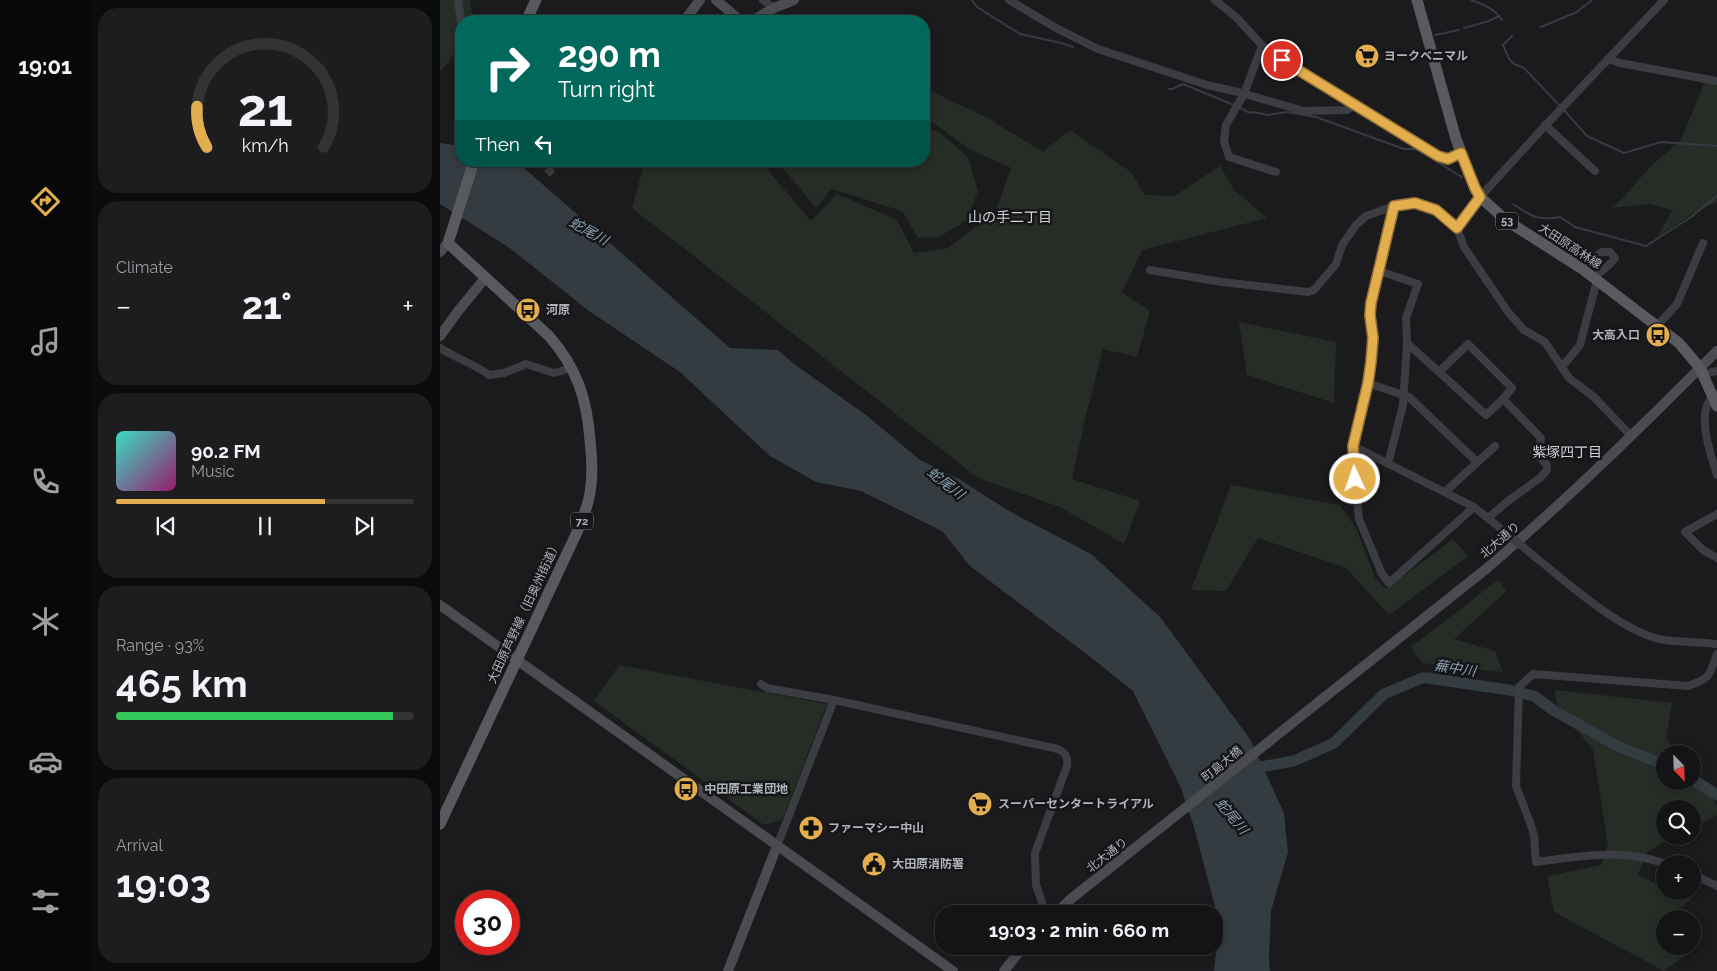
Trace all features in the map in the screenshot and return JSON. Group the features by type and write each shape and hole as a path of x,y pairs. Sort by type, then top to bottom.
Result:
{"main road":[{"path":"529,15 536,0"},
{"name":"大田原高林線","path":"1417,0 1461,153 1480,197 1507,221 1581,268 1679,343 1701,371 1715,401"},
{"name":"大田原芦野線（旧奥州街道）","path":"440,824 578,530 590,493 592,456 584,395 572,368 560,349 549,336 486,277 444,247 452,231 472,167"}],"street":[{"path":"458,0 460,15"},
{"path":"716,0 734,15"},
{"path":"763,0 774,8"},
{"path":"762,15 794,0"},
{"path":"1009,0 1056,28 1098,48 1207,85 1304,111 1347,110 1355,105"},
{"path":"1215,0 1237,18 1268,52 1438,156 1448,159 1461,153"},
{"path":"1457,228 1480,197 1664,0"},
{"path":"688,15 696,2"},
{"path":"1262,46 1244,94 1226,125 1224,141 1229,157 1276,172"},
{"path":"1608,59 1620,63 1717,81"},
{"path":"1545,126 1595,171"},
{"path":"1150,270 1222,282 1308,292 1314,290 1336,264 1342,245 1356,225 1366,216 1394,206 1415,203 1436,210 1457,228 1464,247 1508,312 1524,330 1544,342 1569,378 1594,397 1631,436"},
{"path":"1394,206 1371,303 1370,315 1373,338 1368,383 1353,446 1359,519 1382,574 1389,583 1474,507"},
{"path":"1657,326 1678,304 1702,243"},
{"path":"1562,367 1580,345 1596,279 1600,270 1610,266 1614,258 1610,252 1602,252 1581,268"},
{"path":"1379,272 1418,284 1406,318 1407,343 1404,395 1388,464"},
{"path":"440,336 486,277"},
{"path":"1407,343 1486,415 1512,388 1468,344 1440,372"},
{"path":"440,348 488,375 504,373 526,364 554,373 572,368"},
{"name":"北大通り","path":"1284,730 1486,569 1548,516 1701,371 1717,351"},
{"path":"1701,371 1717,371"},
{"path":"1368,383 1409,398 1477,462"},
{"path":"1488,518 1540,478 1547,470 1547,465 1534,452 1540,445 1541,438 1503,398"},
{"path":"1715,401 1708,402 1706,409 1706,434 1717,475"},
{"path":"1353,446 1474,507 1598,607 1643,634 1662,640 1717,644"},
{"path":"1445,492 1495,446"},
{"path":"1717,514 1685,532 1703,550 1717,558"},
{"path":"440,606 953,971"},
{"path":"1656,862 1621,854 1603,854 1536,862 1534,836 1516,786 1518,687 1533,674 1688,686 1704,680 1710,674 1717,654"},
{"path":"761,684 767,688 834,700 1040,745 1064,753 1068,759 1067,766 1035,853 1036,885 1043,905"},
{"path":"728,971 834,700"},
{"name":"町島大橋","path":"1175,817 1284,730"},
{"name":"北大通り","path":"1065,905 1175,817"},
{"path":"1701,878 1717,886"},
{"path":"1004,971 1017,955"}],"shaded area":[{"path":"440,0 470,0 472,15 455,15 455,50 450,60 440,71"},
{"path":"1705,81 1717,83 1717,202 1693,213 1656,238 1673,210 1649,204 1611,208 1623,198 1649,168 1681,140"},
{"path":"930,91 986,117 1043,152 1070,130 1131,172 1145,195 1174,196 1220,166 1234,190 1267,218 1142,250 1122,292 1150,311 1137,357 1103,349 1072,479 1140,501 1124,544 1060,507 978,478 632,208 643,167 765,167 811,221 837,194 897,220 914,253 948,248 996,211 1011,168 969,149 934,123 930,122"},
{"path":"930,130 938,131 968,157 978,191 967,220 939,237 918,238 902,211 831,189 816,208 782,167 930,167"},
{"path":"1239,322 1336,342 1334,403 1247,375"},
{"path":"1231,485 1340,505 1357,530 1375,578 1386,589 1453,539 1468,556 1389,615 1346,568 1258,538 1226,591 1191,590"},
{"path":"1498,580 1507,591 1454,639 1495,651 1503,672 1422,663 1411,647"},
{"path":"619,665 827,704 782,820 764,825 594,701"},
{"path":"1555,690 1672,703 1666,738 1671,745 1656,745 1656,790 1701,790 1701,784 1717,805 1717,815 1701,824 1701,800 1656,800 1656,845 1659,845 1648,851 1638,875 1656,884 1656,900 1690,900 1678,910 1656,910 1656,955 1686,955 1664,971 1554,912 1547,876 1601,865 1608,845 1593,750 1557,705"}],"water":[{"name":"蛇尾川","path":"440,143 455,145 455,167 523,167 730,348 778,350 794,364 866,415 920,460 959,479 1009,511 1091,554 1160,617 1250,739 1284,813 1288,852 1271,911 1270,971 1214,971 1216,955 1223,955 1223,905 1215,905 1194,827 1181,788 1133,691 970,566 942,531 861,491 816,482 770,456 680,372 589,311 511,249 440,204"}],"waterway":[{"path":"972,0 977,7 1020,34 1073,47"},
{"path":"1471,0 1492,10 1502,20"},
{"path":"1541,27 1577,12 1592,0"},
{"path":"1464,28 1499,16"},
{"path":"1435,35 1459,30"},
{"path":"1512,36 1503,45 1509,59 1514,64 1524,68 1561,107"},
{"path":"1169,89 1183,84 1234,105"},
{"path":"1238,107 1250,113 1267,115 1287,112 1316,117 1404,149 1416,149 1462,177"},
{"path":"1564,110 1587,136 1624,153 1661,142 1717,146"},
{"path":"1513,204 1535,217 1560,217 1575,227 1646,246 1691,217 1717,196"},
{"name":"蕪中川","path":"1249,769 1294,761 1334,743 1384,694 1422,678 1509,690 1534,696 1553,710 1617,746 1656,761"},
{"name":"蕪中川","path":"1701,785 1717,795"}],"tunnel":[{"path":"547,174 554,167"}],"place":[{"name":"ヨークベニマル","path":"1367,56"},
{"name":"河原","path":"528,310"},
{"name":"大高入口","path":"1658,335"},
{"name":"中田原工業団地","path":"686,789"},
{"name":"スーパーセンタートライアル","path":"980,804"},
{"name":"ファーマシー中山","path":"811,828"},
{"name":"大田原消防署","path":"874,864"}],"district":[{"name":"山の手二丁目","path":"1010,217"},
{"name":"紫塚四丁目","path":"1567,452"}],"route":[{"path":"1282,60 1438,156 1448,159 1461,153 1480,197 1457,228 1436,210 1415,203 1394,206 1371,303 1370,315 1373,338 1371,362 1360,421 1353,446 1355,479"}]}
